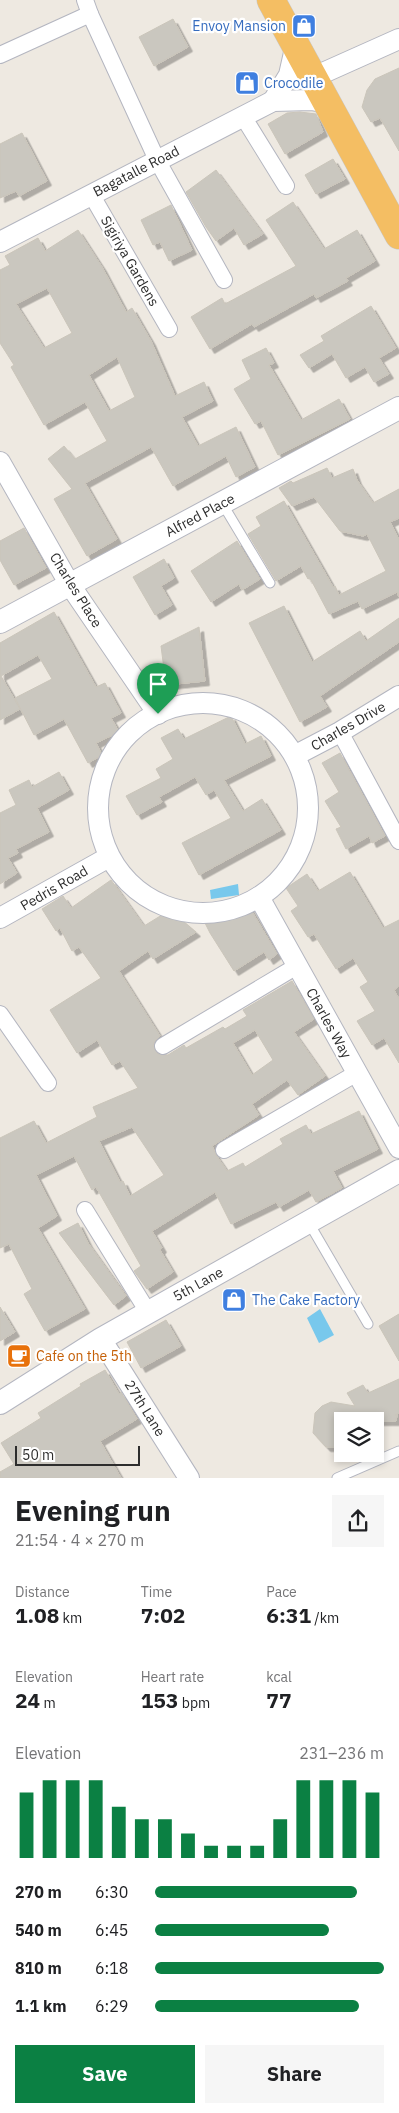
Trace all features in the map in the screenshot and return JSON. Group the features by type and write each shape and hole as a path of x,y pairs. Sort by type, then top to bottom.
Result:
{"highway":[{"path":"271,0 399,235"}],"main road":[{"name":"Alfred Place","path":"0,622 399,408"},
{"name":"5th Lane","path":"0,1403 101,1338 399,1171"}],"street":[{"path":"0,55 88,7 157,160 224,280"},
{"path":"314,77 399,40"},
{"name":"Bagatalle Road","path":"0,242 157,160 244,118 273,101 289,75 296,44"},
{"name":"Bagatalle Road","path":"273,101 311,100 328,103"},
{"path":"244,118 286,186"},
{"name":"Sigiriya Gardens","path":"91,194 169,329"},
{"name":"Charles Place","path":"0,462 70,585 158,714"},
{"name":"Charles Drive","path":"296,755 340,732 399,696"},
{"path":"208,702 242,710 272,728 296,755 307,785 309,817 301,849 283,876 259,897 226,910 192,912 158,904 130,884 109,857 99,828 97,798 104,769 119,743 141,722 158,714 173,707 208,702"},
{"path":"340,732 399,841"},
{"name":"Pedris Road","path":"0,918 109,857"},
{"name":"Charles Way","path":"259,897 399,1148"},
{"path":"163,1046 297,966"},
{"path":"0,1014 48,1083"},
{"path":"224,1150 357,1073"},
{"path":"85,1210 148,1312"},
{"name":"27th Lane","path":"101,1338 189,1478"}],"lane":[{"path":"222,503 270,582"},
{"path":"309,1222 368,1324"},
{"path":"337,1478 399,1451"}],"water":[{"path":"238,884 239,895 211,899 210,890"},
{"path":"320,1309 334,1335 319,1343 307,1318"}],"building":[{"path":"173,19 188,47 154,66 139,37"},
{"path":"399,68 399,151 380,118 371,122 362,107 367,90 375,79"},
{"path":"287,113 316,114 323,132 285,154 268,124"},
{"path":"22,133 47,181 19,196 16,191 0,198 0,144"},
{"path":"333,159 345,179 316,194 305,175"},
{"path":"216,170 263,234 244,245 234,228 216,241 186,192"},
{"path":"293,202 324,249 357,230 375,261 346,278 348,281 316,298 314,294 254,327 252,324 210,349 191,317 222,298 225,304 296,266 266,220"},
{"path":"171,205 192,250 169,261 160,242 153,245 141,220"},
{"path":"78,230 102,267 126,312 132,308 151,341 175,396 204,382 213,401 182,417 198,446 236,427 255,467 236,477 226,456 173,486 151,447 85,483 117,539 87,556 54,499 72,489 48,459 64,446 75,459 107,441 85,402 44,425 11,367 14,365 0,343 0,270 10,265 5,256 38,238 45,251","holes":["47,288 72,333 44,348 16,304","117,357 135,397 109,411 89,375"]},
{"path":"371,306 396,348 379,358 389,374 374,382 365,367 346,378 332,354 309,368 300,355 324,341 321,336"},
{"path":"266,348 274,363 269,365 301,420 339,399 350,419 278,455 261,421 255,424 234,389 251,379 242,360"},
{"path":"327,468 332,478 353,469 357,480 373,503 399,489 399,518 390,522 399,540 399,597 397,592 362,609 358,601 329,614 310,578 308,579 301,566 276,581 248,534 261,526 256,517 284,501 339,595 386,571 367,534 363,536 340,531 314,497 292,506 279,488 291,481 293,483"},
{"path":"24,528 46,568 14,585 0,560 0,541"},
{"path":"237,541 260,579 242,590 239,584 211,602 191,571"},
{"path":"164,559 174,578 161,586 172,605 155,615 133,577"},
{"path":"284,606 312,662 360,631 366,641 399,618 399,642 320,696 327,707 300,722 249,623"},
{"path":"54,612 96,687 105,683 121,713 111,718 119,732 96,743 102,755 88,763 64,719 34,735 15,698 52,679 38,655 1,676 20,709 0,720 0,643"},
{"path":"199,627 205,681 166,685 161,646"},
{"path":"231,716 245,744 261,736 271,756 224,780 243,811 262,799 281,830 199,875 182,843 231,818 214,790 206,795 195,777 159,797 162,802 137,815 126,796 161,778 156,769 173,759 161,738 178,729 184,739"},
{"path":"340,753 385,836 372,843 369,836 346,849 336,829 341,827 325,801 339,792 322,763"},
{"path":"59,772 69,790 37,808 49,832 16,849 18,853 8,858 17,873 0,884 0,813 16,805 9,790 29,780 32,787"},
{"path":"350,872 383,928 399,920 399,986 394,990 399,999 399,1063 384,1038 372,1045 357,1021 375,1011 360,987 368,982 353,958 336,969 314,934 308,937 291,911 298,906 286,888 307,874 318,891"},
{"path":"111,880 144,926 170,910 196,932 153,959 148,951 119,971 160,1036 153,1046 158,1054 168,1055 184,1045 186,1048 223,1027 225,1029 247,1016 243,1010 292,981 314,1019 294,1032 325,1076 298,1095 287,1080 252,1104 259,1115 212,1146 227,1171 243,1163 245,1167 283,1144 280,1139 306,1125 311,1134 359,1111 378,1149 333,1171 342,1188 316,1202 309,1190 279,1207 276,1202 231,1224 215,1192 152,1231 162,1248 160,1250 173,1272 147,1289 134,1271 141,1266 96,1187 92,1190 74,1156 36,1175 57,1216 38,1228 85,1309 45,1331 24,1294 32,1289 9,1244 0,1248 0,1138 34,1121 46,1143 97,1117 93,1107 138,1088 120,1061 112,1065 97,1040 77,1053 50,1010 101,978 79,947 72,951 60,928 56,931 42,909 63,896 71,908","holes":["255,1030 273,1060 252,1075 233,1043","132,1127 164,1175 130,1196 123,1181 120,1182 99,1141"]},
{"path":"248,905 277,954 269,960 264,952 234,971 201,915 227,912"},
{"path":"78,1223 88,1243 126,1296 114,1305 59,1233"},
{"path":"0,1307 15,1332 0,1341"},
{"path":"399,1314 399,1361 379,1326"},
{"path":"166,1320 181,1346 141,1368 127,1342"},
{"path":"105,1370 137,1419 100,1441 121,1478 0,1478 0,1472 14,1464 1,1443 41,1418 38,1413 81,1386 80,1384"},
{"path":"399,1379 399,1413 395,1415 397,1415 396,1421 384,1421 384,1412 334,1412 334,1447 326,1447 313,1433 315,1413 322,1406 331,1402 355,1406 347,1393 363,1385 368,1393"}],"place":[{"name":"Envoy Mansion","path":"304,26"},
{"name":"Crocodile","path":"247,83"},
{"name":"The Cake Factory","path":"234,1300"},
{"name":"Cafe on the 5th","path":"19,1356"}],"route":[{"path":"208,702 242,710 272,728 296,755 307,785 309,817 301,849 283,876 259,897 226,910 192,912 158,904 130,884 109,857 99,828 97,798 104,769 119,743 141,722 158,714 173,707 208,702"}]}
